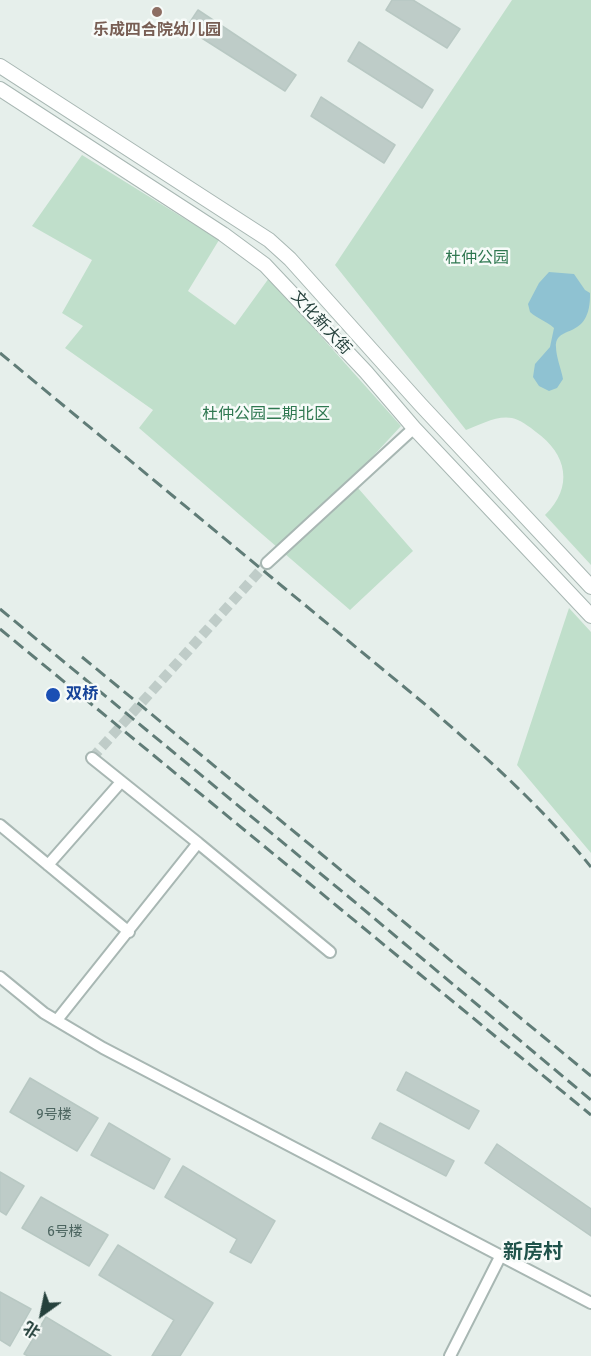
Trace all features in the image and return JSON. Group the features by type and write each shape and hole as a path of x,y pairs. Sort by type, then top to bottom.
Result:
{"street":[{"name":"文化新大街","path":"0,66 269,240 290,259 420,404 591,587"},
{"name":"文化新大街","path":"0,89 223,234 265,265 591,616"},
{"path":"267,563 414,428"},
{"path":"92,758 330,952"},
{"path":"48,865 121,782"},
{"path":"0,825 129,932"},
{"path":"57,1020 198,843"},
{"path":"0,977 44,1013 103,1048 591,1303"},
{"path":"450,1356 501,1255"}],"green space":[{"name":"杜仲公园","path":"512,0 591,0 591,565 545,515 560,493 563,482 563,471 555,450 534,430 512,418 494,419 466,430 335,265"},
{"name":"杜仲公园二期北区","path":"82,155 219,240 188,291 235,325 269,278 401,426 351,480 413,551 350,610 139,428 153,410 65,348 83,326 62,313 92,260 32,226"},
{"path":"569,608 591,632 591,853 517,765"}],"water":[{"path":"549,272 574,274 585,290 590,293 589,308 585,319 557,340 556,351 563,379 557,388 549,391 539,386 533,377 535,364 550,347 554,328 530,312 528,304 539,283"}],"building":[{"path":"392,0 413,0 460,29 447,48 386,10"},
{"path":"198,10 296,75 285,91 186,28"},
{"path":"359,42 433,90 422,108 348,61"},
{"path":"321,97 395,145 384,163 311,116"},
{"path":"406,1072 479,1111 469,1129 397,1090"},
{"path":"30,1078 98,1118 77,1151 10,1112"},
{"path":"109,1123 170,1159 154,1189 91,1155"},
{"path":"380,1123 454,1161 446,1176 372,1138"},
{"path":"497,1144 591,1209 591,1236 485,1163"},
{"path":"183,1166 275,1221 251,1263 230,1252 237,1239 165,1197"},
{"path":"0,1172 24,1186 6,1215 0,1211"},
{"path":"41,1197 108,1235 89,1266 22,1228"},
{"path":"118,1245 213,1303 180,1356 152,1356 174,1320 99,1275"},
{"path":"0,1292 31,1309 10,1346 0,1340"},
{"path":"46,1317 111,1356 28,1356 24,1354"}],"tunnel":[{"path":"92,758 267,563"}],"railway":[{"path":"0,353 432,710 535,805 591,867"},
{"path":"0,609 591,1100"},
{"path":"0,629 591,1115"},
{"path":"82,657 591,1076"}],"place":[{"name":"乐成四合院幼儿园","path":"157,12"},
{"name":"双桥","path":"53,695"}],"district":[{"name":"新房村","path":"533,1252"}]}
